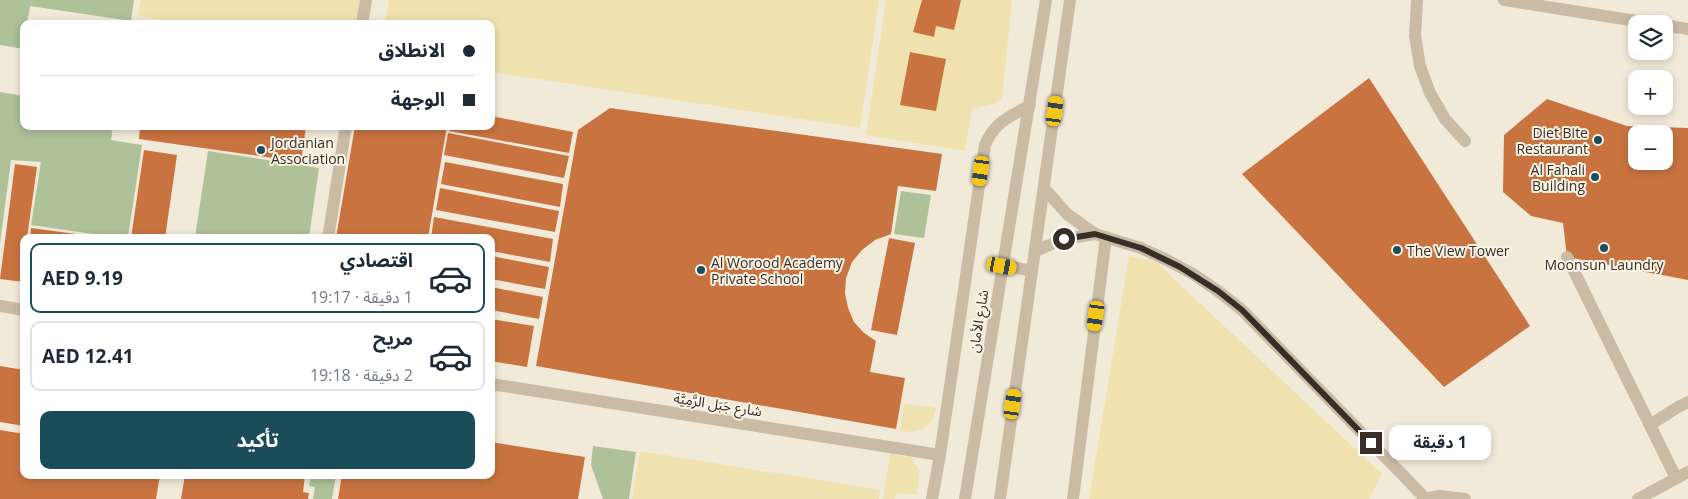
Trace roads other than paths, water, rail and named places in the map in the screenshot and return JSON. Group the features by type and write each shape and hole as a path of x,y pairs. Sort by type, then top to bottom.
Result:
{"street":[{"path":"363,20 366,0"},
{"name":"شارع الأمان","path":"965,499 1046,0"},
{"path":"1000,499 1070,0"},
{"path":"1418,0 1416,36 1420,66 1430,93 1445,119 1465,141"},
{"path":"1504,0 1628,20"},
{"path":"1673,26 1688,29"},
{"path":"932,499 985,144 996,125 1030,105"},
{"path":"329,234 345,130"},
{"path":"1044,188 1068,214 1101,236 1141,248 1167,260 1199,278 1236,305 1424,499 1440,496 1465,499"},
{"path":"1035,251 1064,239 1101,236"},
{"path":"1073,499 1101,236"},
{"path":"1567,257 1650,425 1682,475 1638,499"},
{"path":"1002,266 1032,271"},
{"path":"0,306 20,309"},
{"name":"شارع جَبَل الرَّمِيَّة","path":"495,385 940,454"},
{"path":"1650,425 1688,402"}],"place":[{"name":"Diet Bite Restaurant","path":"1598,140"},
{"name":"Jordanian Association","path":"261,150"},
{"name":"Al Fahali Building","path":"1595,177"},
{"name":"Moonsun Laundry","path":"1604,248"},
{"name":"The View Tower","path":"1397,250"},
{"name":"Al Worood Academy Private School","path":"701,270"}]}
